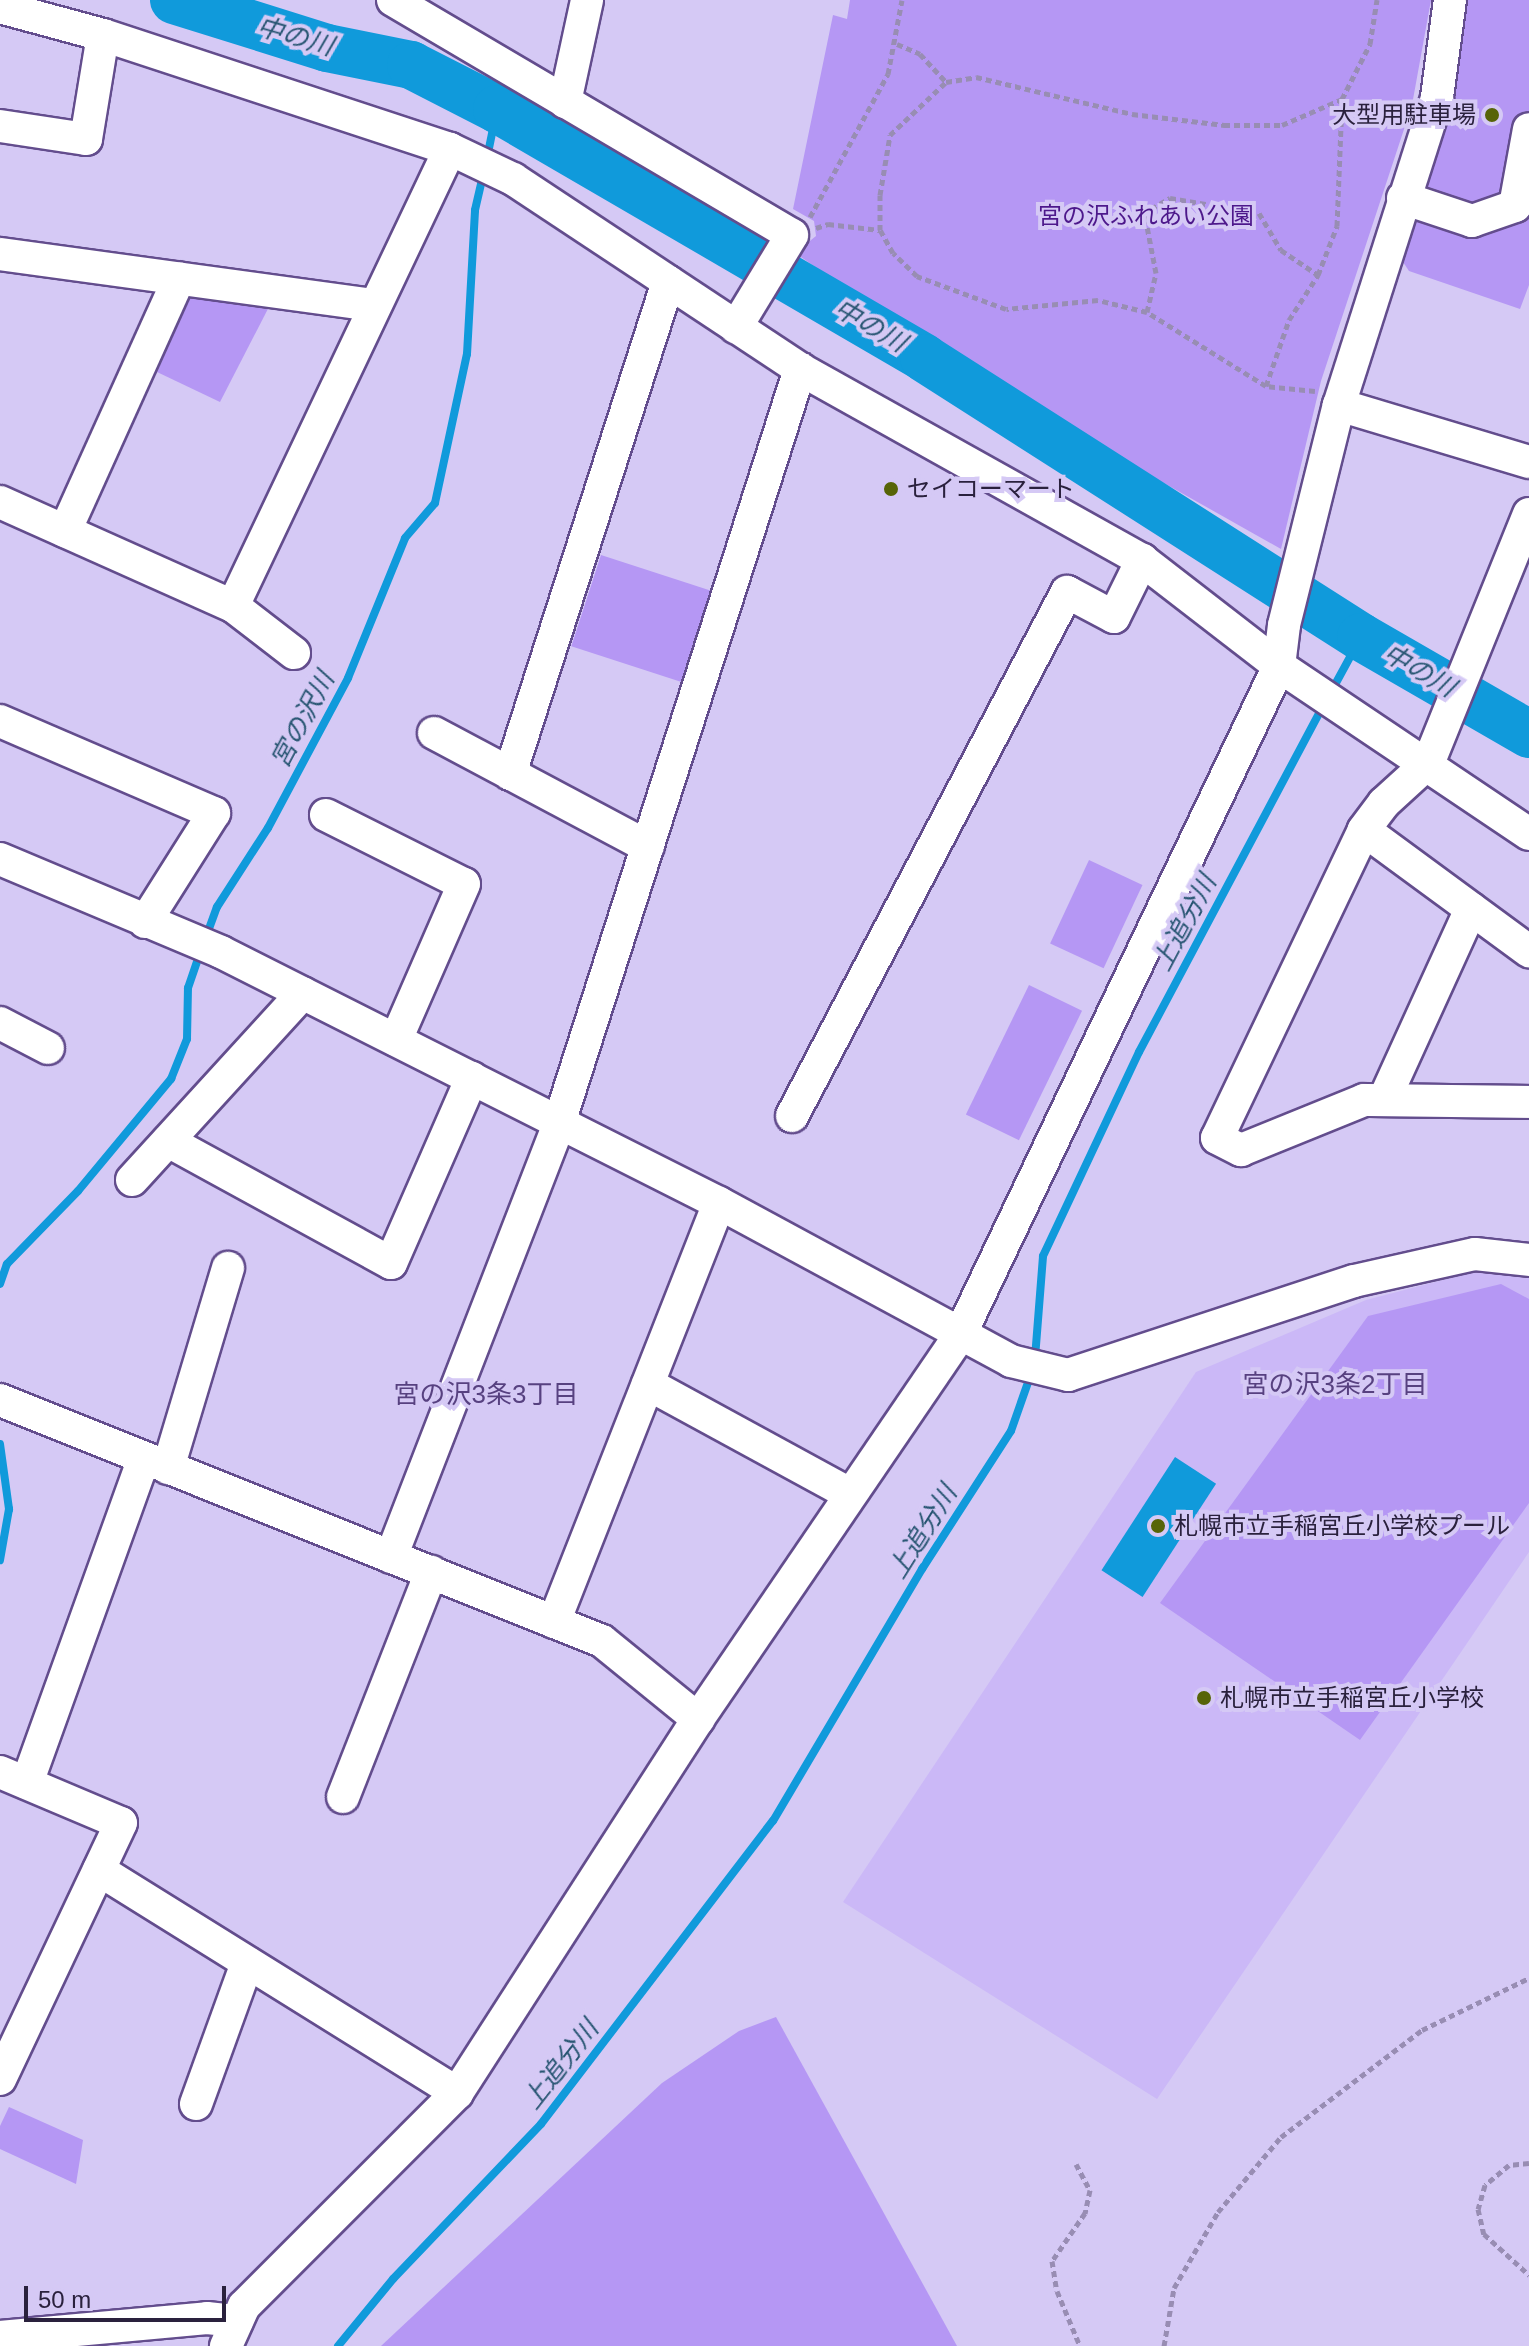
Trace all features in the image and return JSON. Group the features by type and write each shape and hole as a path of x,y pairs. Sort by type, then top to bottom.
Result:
{"street":[{"path":"393,0 792,235 742,316"},
{"path":"565,102 587,0"},
{"path":"0,2337 207,2318 232,2334 244,2306 457,2093 698,1719 959,1337 1291,674 1284,625 1299,566 1332,398 1437,97 1450,0"},
{"path":"0,7 103,35 454,150 513,179 668,282 742,316 800,369 1142,560 1291,674 1429,762 1529,834"},
{"path":"0,126 86,139 103,35"},
{"path":"1403,198 1472,221 1515,206 1529,129"},
{"path":"233,606 373,305 454,150"},
{"path":"1,256 373,305"},
{"path":"65,531 179,279"},
{"path":"510,774 668,282"},
{"path":"391,1557 559,1123 800,369"},
{"path":"1332,398 1529,462"},
{"path":"0,502 233,606 294,653"},
{"path":"1529,514 1474,658 1429,762 1384,803 1364,830 1217,1138 1241,1150 1364,1100 1529,1102"},
{"path":"792,1116 1067,592 1114,617 1142,560"},
{"path":"0,721 214,813 158,927"},
{"path":"434,733 648,847"},
{"path":"326,815 464,884 396,1040"},
{"path":"1364,830 1529,951"},
{"path":"0,859 221,952 719,1203 959,1337 1011,1361 1068,1375 1354,1281 1475,1254 1529,1260"},
{"path":"1384,1100 1471,909"},
{"path":"132,1180 303,993"},
{"path":"0,1023 48,1048"},
{"path":"168,1141 391,1263 472,1078"},
{"path":"554,1622 719,1203"},
{"path":"3,2065 121,1823 14,1777 156,1463 228,1268"},
{"path":"648,1384 850,1494"},
{"path":"11,1405 602,1641 698,1719"},
{"path":"343,1797 431,1572"},
{"path":"99,1870 457,2093"},
{"path":"196,2104 247,1963"}],"path":[{"path":"792,235 806,223 870,114 897,44 902,0"},
{"path":"1266,386 1289,320 1318,275 1337,226 1342,99 1370,44 1377,0"},
{"path":"897,44 920,54 946,82"},
{"path":"1332,398 1266,386 1147,312 1098,300 1006,309 964,297 917,276 893,253 880,230 890,135 946,82 976,77 1132,114 1224,125 1282,125 1342,99"},
{"path":"1147,312 1156,273 1146,221 1151,209 1170,198 1259,213 1281,250 1318,275"},
{"path":"792,235 828,224 880,230"},
{"path":"1164,2346 1174,2288 1218,2212 1281,2137 1422,2030 1529,1978"},
{"path":"1529,2163 1509,2165 1485,2185 1478,2209 1484,2234 1529,2275"},
{"path":"1076,2164 1090,2190 1085,2213 1052,2261 1057,2291 1080,2346"}],"shaded area":[{"name":"札幌市立手稲宮丘小学校","path":"1504,1264 1529,1278 1529,1552 1157,2099 843,1902 1196,1372 1366,1300"}],"green space":[{"name":"宮の沢ふれあい公園","path":"850,0 1431,0 1412,105 1321,381 1281,549 1075,433 1050,411 900,325 795,253 816,236 814,221 793,209 833,15 847,19"},
{"path":"1461,0 1529,0 1529,285 1520,309 1409,271 1399,256"},
{"path":"192,291 272,301 220,402 157,372"},
{"path":"601,555 714,592 685,683 571,646"},
{"path":"1089,860 1142,885 1104,968 1050,943"},
{"path":"1029,985 1082,1011 1019,1140 966,1114"},
{"path":"1501,1284 1529,1299 1529,1503 1360,1740 1160,1603 1368,1316"},
{"path":"776,2017 957,2346 381,2346 662,2083 739,2031"},
{"path":"9,2107 83,2140 76,2184 0,2149 0,2126"}],"water":[{"name":"札幌市立手稲宮丘小学校プール","path":"1175,1457 1216,1484 1143,1597 1101,1570"}],"waterway":[{"name":"中の川","path":"174,0 327,48 411,65 497,109 924,358 1361,637 1529,734"},
{"name":"宮の沢川","path":"487,158 497,109"},
{"name":"宮の沢川","path":"206,937 217,907 268,828 348,678 405,538 435,503 467,354 475,210 483,175"},
{"name":"上追分川","path":"1331,692 1361,637"},
{"name":"上追分川","path":"1035,1358 1043,1256 1139,1052 1324,704"},
{"name":"宮の沢川","path":"0,1284 7,1264 78,1191 171,1079 187,1039 188,988 201,950"},
{"name":"上追分川","path":"338,2346 393,2279 541,2124 773,1821 922,1569 1011,1431 1032,1371"},
{"name":"宮の沢川","path":"0,1444 9,1509 0,1560"}],"place":[{"name":"大型用駐車場","path":"1492,115"},
{"name":"セイコーマート","path":"891,489"},
{"name":"札幌市立手稲宮丘小学校プール","path":"1158,1526"},
{"name":"札幌市立手稲宮丘小学校","path":"1204,1698"}],"district":[{"name":"宮の沢3条2丁目","path":"1335,1385"},
{"name":"宮の沢3条3丁目","path":"486,1395"}]}
